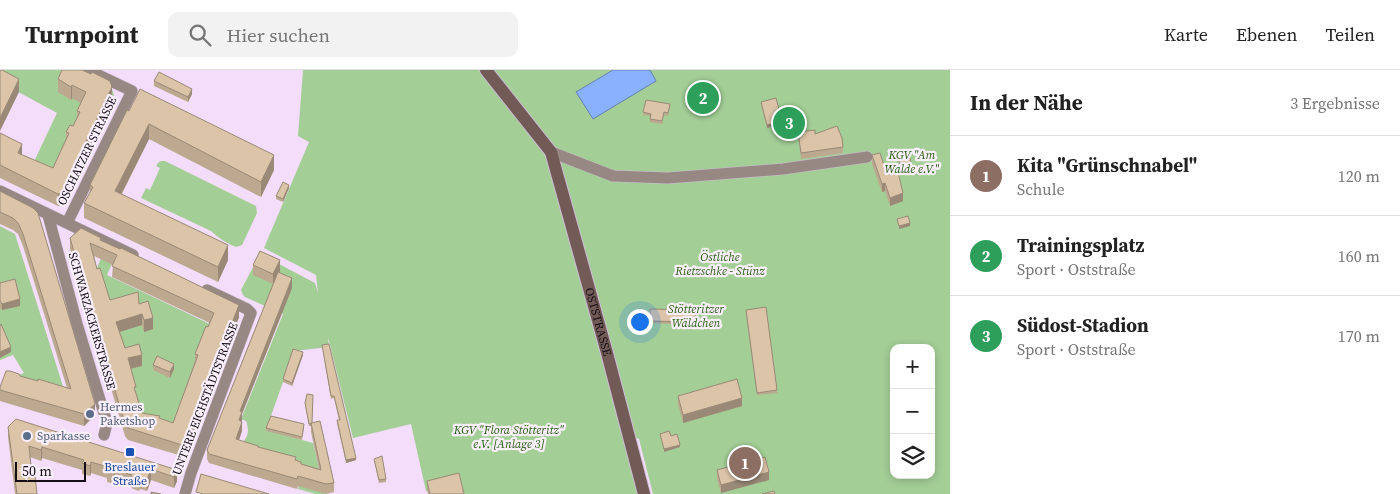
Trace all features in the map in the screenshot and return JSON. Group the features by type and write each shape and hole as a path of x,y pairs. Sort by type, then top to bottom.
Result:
{"street":[{"name":"OSCHATZER STRASSE","path":"66,223 132,91 88,70"},
{"name":"OSTSTRASSE","path":"486,70 550,152 610,362 644,494"},
{"path":"550,152 613,176 668,178 783,169 867,157"},
{"path":"0,191 143,260"},
{"name":"SCHWARZACKERSTRASSE","path":"48,215 77,324 107,423 104,435"},
{"name":"UNTERE EICHSTÄDTSTRASSE","path":"185,494 191,473 251,313 247,309 196,285"}],"green space":[{"path":"0,70 70,70 113,91 114,96 112,100 86,106 50,179 30,170 57,113 0,82"},
{"name":"Östliche Rietzschke - Stünz","path":"303,70 950,70 950,494 653,494 639,439 625,432 639,494 463,494 460,483 426,491 411,424 353,438 328,337 329,347 294,351 266,430 313,443 325,494 316,494 298,489 303,469 242,443 246,438 248,430 246,421 241,419 283,314 245,297 241,290 260,254 315,283 318,293 316,275 264,248 309,142 298,136"},
{"path":"161,161 165,161 256,206 257,213 242,245 236,247 211,231 141,198 146,188 150,190 160,168 156,166"},
{"path":"0,226 15,234 67,399 5,380 24,373 13,355 0,360"},
{"path":"104,251 115,257 107,275 212,325 172,431 145,423 97,268"}],"water":[{"path":"613,70 650,70 656,81 593,119 576,92"}],"building":[{"path":"0,70 19,79 0,118"},
{"path":"62,70 82,70 91,74 92,72 110,81 112,87 62,192 58,194 0,165 0,133 22,144 18,153 53,168 69,133 66,132 70,125 73,126 80,112 77,111 86,92 72,85 71,87 58,79"},
{"path":"159,72 192,89 188,97 154,81"},
{"path":"140,89 274,155 261,182 149,124 115,191 228,245 218,267 84,203 93,187 90,185 127,110 129,111"},
{"path":"776,98 782,121 767,125 761,102"},
{"path":"646,100 670,104 668,113 664,112 662,121 650,119 651,114 643,112"},
{"path":"837,126 842,138 843,147 801,153 798,132 815,130 815,134"},
{"path":"908,149 911,163 901,166 897,152"},
{"path":"880,153 887,175 898,172 903,193 890,198 885,183 882,184 872,155"},
{"path":"283,182 289,185 283,199 276,196"},
{"path":"0,191 33,208 38,213 95,404 84,414 0,390 6,371 71,389 23,234 18,223 13,218 0,212"},
{"path":"908,216 910,223 899,226 897,219"},
{"path":"81,228 101,238 100,240 121,248 239,305 186,442 182,445 128,428 125,424 70,238","holes":["90,243 117,255 112,266 214,313 208,327 206,326 195,354 198,355 173,423 159,418 160,416 142,413 128,358 142,355 139,344 125,348 116,322 142,314 144,320 153,318 148,301 139,304 138,292 110,300 100,268 97,269"]},
{"path":"260,251 280,260 273,274 253,265"},
{"path":"278,272 292,278 240,411 242,412 239,420 242,422 236,439 296,457 295,460 301,462 301,464 321,470 311,423 320,421 334,483 326,484 298,476 297,479 209,454 207,450"},
{"path":"15,279 20,299 2,304 0,301 0,283"},
{"path":"766,307 777,390 757,393 746,310"},
{"path":"650,309 695,310 695,322 650,321"},
{"path":"0,325 11,347 0,352"},
{"path":"329,344 356,458 346,460 337,420 340,420 334,396 331,396 322,345"},
{"path":"293,349 303,352 292,383 283,379"},
{"path":"157,356 174,364 170,372 153,365"},
{"path":"737,379 742,398 683,415 678,396"},
{"path":"307,394 313,395 311,424 309,424 305,403"},
{"path":"271,416 304,424 302,437 266,428"},
{"path":"16,419 177,470 174,477 151,469 147,480 140,478 139,480 131,477 132,475 115,470 114,473 107,471 108,467 91,462 90,466 82,463 84,460 42,447 41,450 29,446 31,466 34,466 37,494 17,494 8,427"},
{"path":"669,431 671,436 677,434 680,445 664,449 660,434"},
{"path":"382,456 386,479 379,480 374,459"},
{"path":"765,457 769,472 721,485 717,470"},
{"path":"459,473 464,494 430,494 427,481"},
{"path":"201,474 269,494 203,494 196,492"},
{"path":"774,491 775,494 762,494"}],"place":[{"name":"Trainingsplatz","path":"703,98"},
{"name":"Südost-Stadion","path":"789,123"},
{"name":"Hermes Paketshop","path":"90,414"},
{"name":"Sparkasse","path":"27,436"},
{"name":"Breslauer Straße","path":"130,452"},
{"name":"Kita \"Grünschnabel\"","path":"745,463"}],"park label":[{"name":"KGV \"Am Walde e.V.\"","path":"912,162"},
{"name":"Stötteritzer Wäldchen","path":"696,316"},
{"name":"KGV \"Flora Stötteritz\" e.V. [Anlage 3]","path":"509,437"}]}
